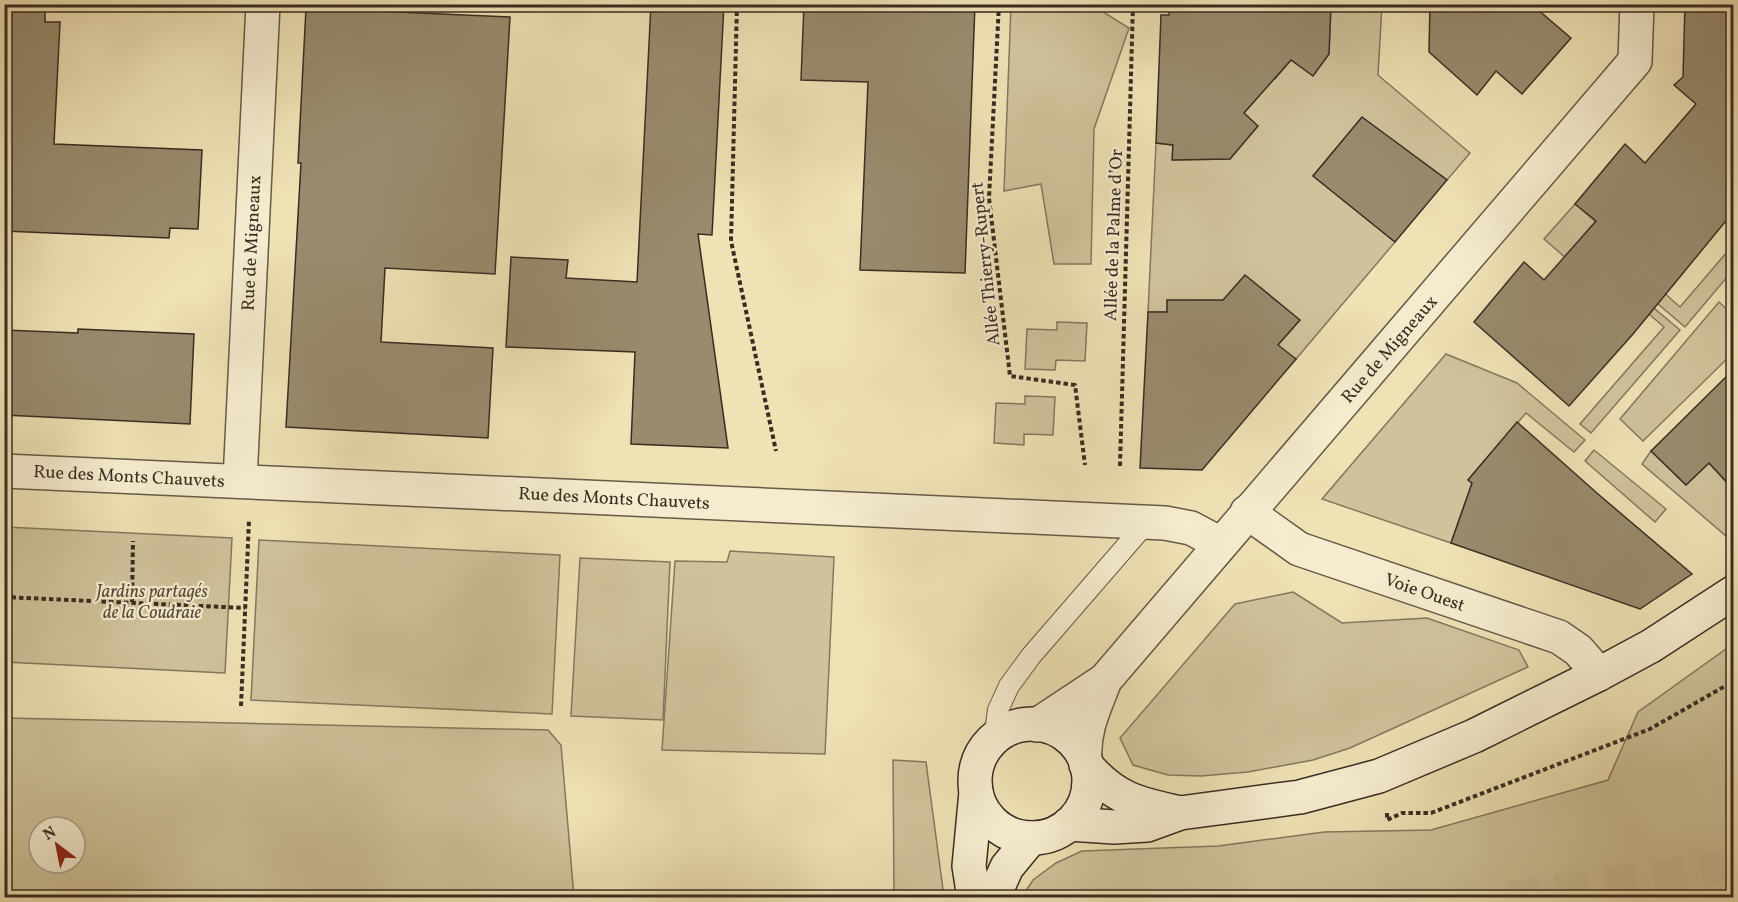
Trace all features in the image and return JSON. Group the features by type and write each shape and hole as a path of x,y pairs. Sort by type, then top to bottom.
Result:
{"street":[{"name":"Rue de Migneaux","path":"240,481 263,4"},
{"name":"Rue de Migneaux","path":"1069,824 1079,813 1087,795 1089,775 1084,741 1092,709 1106,680 1219,543 1362,382 1635,61 1637,4"},
{"name":"Rue des Monts Chauvets","path":"4,471 1148,522 1191,528 1219,543"},
{"name":"Voie Ouest","path":"1247,512 1299,549 1559,637 1578,650 1599,674"},
{"path":"976,792 986,814 998,827 1012,834 1031,838 1049,835 1069,824 1114,827 1147,825 1180,813 1300,797 1379,776 1474,736 1651,646 1734,592"},
{"name":"Rue de Migneaux","path":"994,739 1015,727 1037,725 1106,680"},
{"path":"1037,725 1049,726 1064,734 1076,745 1086,762 1114,793 1146,805 1180,813"},
{"path":"974,897 969,866 977,767 984,752 994,739"},
{"path":"993,897 1007,867 1031,838"}],"lane":[{"path":"994,739 998,710 1009,686 1031,656 1148,522"}],"path":[{"path":"737,4 730,241 776,451"},
{"name":"Allée Thierry-Rupert","path":"999,4 989,198 1010,376 1075,385 1085,465"},
{"name":"Allée de la Palme d’Or","path":"1120,466 1133,4"},
{"path":"241,706 249,520"},
{"path":"132,602 133,541"},
{"path":"4,597 245,608"},
{"path":"1379,776 1387,801 1387,820 1402,813 1431,813 1650,729 1734,681"}],"green space":[{"path":"1011,5 1100,5 1100,10 1129,28 1094,129 1091,264 1054,264 1041,184 1004,191"},
{"path":"1331,5 1382,5 1378,75 1470,153 1447,180 1362,118 1313,176 1395,242 1296,359 1167,301 1167,312 1148,312 1156,143 1173,145 1173,160 1230,159 1257,126 1242,112 1270,76 1275,79 1291,60 1313,75 1329,54"},
{"path":"1575,204 1659,276 1653,283 1680,307 1733,245 1733,270 1685,327 1645,293 1642,298 1680,330 1591,433 1580,424 1664,327 1636,303 1628,312 1544,239"},
{"path":"1719,302 1733,315 1733,353 1643,441 1620,419"},
{"path":"1057,322 1087,323 1085,361 1056,360 1055,370 1025,369 1027,329 1057,330"},
{"path":"1446,354 1517,383 1585,440 1574,452 1526,413 1468,480 1490,500 1486,509 1465,503 1451,543 1322,499"},
{"path":"1025,396 1055,397 1053,435 1024,434 1024,445 994,443 996,403 1025,404"},
{"path":"1594,450 1666,509 1655,522 1585,461"},
{"path":"1651,451 1686,485 1709,463 1729,485 1733,482 1733,542 1642,464"},
{"name":"Jardins partagés de la Coudraie","path":"5,527 232,538 225,673 5,662"},
{"path":"259,540 560,555 552,714 251,700"},
{"path":"730,551 834,557 825,754 662,750 675,561 727,562"},
{"path":"580,558 670,562 663,720 571,716"},
{"path":"1293,592 1342,623 1427,618 1519,650 1528,667 1350,748 1313,760 1248,772 1201,776 1168,775 1133,765 1120,738 1235,604"},
{"path":"1733,644 1733,897 1022,897 1033,880 1056,863 1082,851 1218,846 1324,832 1431,830 1608,780 1638,712"},
{"path":"5,718 548,730 561,745 574,897 5,897"},
{"path":"893,760 926,762 944,897 894,897"}],"building":[{"path":"4,4 45,4 45,22 60,22 54,144 202,150 198,229 170,228 169,238 4,231"},
{"path":"651,4 724,4 712,235 698,234 728,448 631,444 635,352 506,347 511,257 568,260 566,278 637,282"},
{"path":"804,4 975,4 965,273 860,270 868,82 801,80"},
{"path":"1170,4 1331,4 1329,54 1313,76 1291,60 1244,113 1258,126 1230,159 1172,160 1173,145 1156,143 1161,15 1169,15"},
{"path":"1430,4 1531,4 1571,38 1522,94 1496,71 1477,95 1429,52"},
{"path":"1685,4 1734,7 1734,211 1633,334 1569,406 1474,322 1524,262 1544,280 1596,221 1575,204 1625,144 1645,163 1696,104 1674,85 1683,77"},
{"path":"306,8 510,17 495,274 385,268 381,342 493,348 488,438 286,427 301,163 298,163"},
{"path":"1362,117 1447,180 1395,242 1313,176"},
{"path":"1245,275 1300,320 1278,345 1296,359 1202,470 1140,468 1148,312 1167,312 1167,300 1223,300"},
{"path":"78,329 194,334 190,424 4,415 4,330 78,333"},
{"path":"1734,369 1734,490 1709,463 1686,485 1651,451"},
{"path":"1517,422 1692,574 1640,609 1451,543 1472,483 1468,480"}],"tunnel":[{"path":"1508,898 1734,866"}]}
